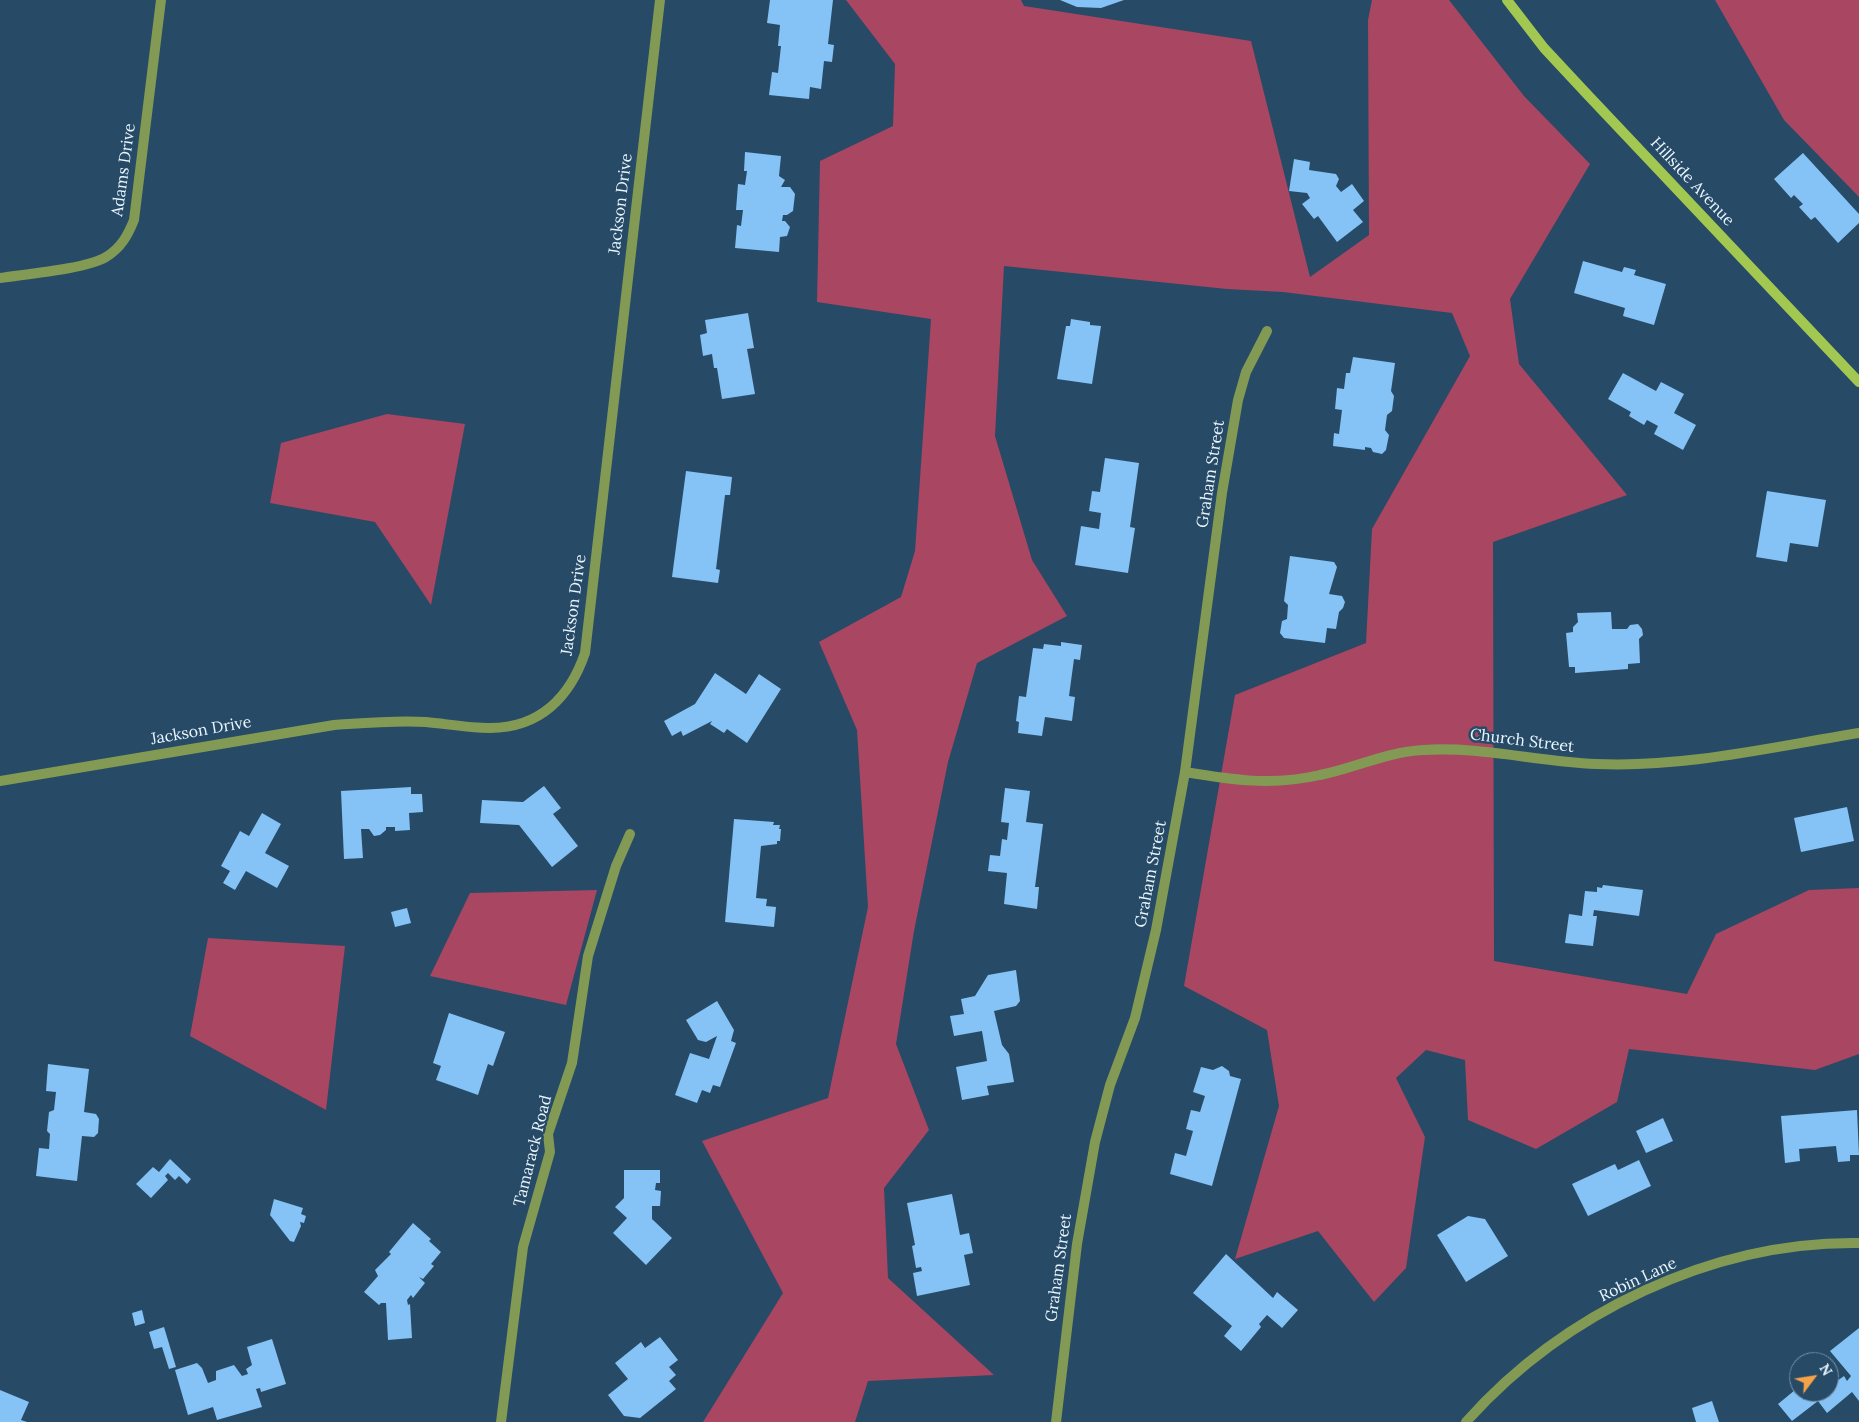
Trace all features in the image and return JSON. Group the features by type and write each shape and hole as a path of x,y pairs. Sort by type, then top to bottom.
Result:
{"main road":[{"name":"Hillside Avenue","path":"1507,0 1544,48 1859,382"}],"street":[{"name":"Adams Drive","path":"0,278 90,263 106,257 128,236 134,220 161,0"},
{"name":"Jackson Drive","path":"0,781 334,725 425,722 490,728 512,726 531,720 551,708 566,692 578,674 585,653 660,0"},
{"name":"Graham Street","path":"1056,1422 1076,1253 1095,1142 1110,1085 1135,1018 1156,930 1185,772 1222,493 1238,400 1246,372 1267,331"},
{"name":"Church Street","path":"1185,772 1240,781 1287,781 1322,775 1392,754 1424,750 1460,749 1597,764 1646,764 1696,760 1859,733"},
{"name":"Tamarack Road","path":"500,1422 523,1247 550,1152 548,1134 572,1064 588,956 616,866 630,834"},
{"name":"Robin Lane","path":"1466,1422 1505,1382 1542,1352 1606,1311 1665,1282 1710,1266 1756,1254 1803,1246 1859,1243"}],"shaded area":[{"path":"846,0 1021,0 1024,6 1251,41 1310,277 1369,235 1368,20 1372,0 1449,0 1524,96 1590,164 1510,299 1519,364 1627,495 1493,542 1494,961 1687,994 1716,934 1809,890 1859,888 1859,1054 1815,1070 1629,1049 1617,1102 1536,1149 1468,1120 1465,1060 1426,1050 1396,1078 1425,1137 1406,1268 1374,1302 1318,1231 1235,1259 1279,1106 1267,1030 1184,986 1235,695 1366,643 1372,529 1470,356 1452,313 1283,292 1227,289 1004,266 995,436 1032,560 1067,616 977,663 948,762 914,931 896,1044 929,1130 884,1188 888,1278 994,1375 868,1381 855,1422 703,1422 783,1293 702,1141 828,1098 868,907 857,730 819,642 901,597 915,551 931,319 817,302 820,161 893,126 895,64"},
{"path":"1715,0 1859,0 1859,197 1784,120"},
{"path":"387,414 465,424 431,605 375,522 270,503 281,443"},
{"path":"597,890 566,1005 430,976 470,893"},
{"path":"208,938 345,946 326,1110 190,1036"}],"building":[{"path":"770,0 833,0 828,44 834,45 832,62 824,61 821,89 810,87 809,99 769,95 772,72 778,73 781,46 778,46 780,25 767,23"},
{"path":"1060,0 1124,0 1101,8 1077,7"},
{"path":"745,152 781,156 779,176 785,180 781,187 790,187 795,194 793,211 783,215 782,221 785,221 790,227 787,236 780,237 779,252 735,248 737,225 741,226 743,210 736,210 738,184 745,185 747,171 744,171"},
{"path":"1803,153 1859,214 1859,223 1838,243 1815,217 1811,220 1799,207 1803,204 1794,195 1791,198 1774,179"},
{"path":"1294,159 1310,162 1309,170 1336,174 1339,179 1336,186 1341,192 1352,184 1364,201 1353,210 1363,222 1337,242 1318,216 1314,219 1302,204 1310,198 1307,193 1289,191"},
{"path":"1583,261 1622,272 1624,267 1636,270 1634,275 1666,284 1654,325 1623,316 1625,308 1574,293"},
{"path":"748,313 754,348 747,349 755,394 722,399 717,368 714,368 712,354 703,356 700,335 707,333 705,320"},
{"path":"1071,319 1090,322 1090,325 1101,326 1092,384 1057,379 1066,326 1070,326"},
{"path":"1353,357 1395,363 1391,391 1394,396 1392,411 1387,415 1385,430 1389,435 1386,450 1382,454 1373,452 1371,448 1365,447 1365,450 1333,446 1334,433 1339,434 1342,410 1335,409 1337,388 1344,389 1346,373 1350,373"},
{"path":"1623,373 1656,391 1661,382 1684,394 1674,413 1696,425 1683,450 1654,434 1658,426 1647,420 1644,425 1629,416 1631,412 1608,399"},
{"path":"1105,458 1139,463 1130,527 1135,528 1128,573 1075,565 1081,526 1099,529 1101,513 1089,511 1092,491 1100,492"},
{"path":"686,471 732,477 730,495 725,495 716,569 720,570 718,583 672,577"},
{"path":"1767,491 1826,500 1818,547 1790,543 1787,562 1756,557"},
{"path":"1290,556 1334,562 1337,567 1329,594 1342,596 1345,602 1339,612 1336,629 1327,628 1325,643 1284,638 1280,633 1282,621 1287,619 1288,605 1284,601"},
{"path":"1611,612 1612,629 1627,629 1630,625 1638,624 1642,629 1643,635 1639,639 1640,663 1628,664 1628,669 1575,673 1575,667 1569,667 1566,633 1573,632 1573,627 1578,622 1577,613"},
{"path":"1061,642 1082,645 1080,660 1074,659 1069,696 1075,697 1072,721 1045,717 1042,736 1018,733 1019,722 1016,721 1019,696 1026,697 1033,648 1043,649 1044,644 1061,646"},
{"path":"715,673 746,694 759,674 781,689 747,743 727,729 724,733 710,724 712,721 683,736 681,731 672,736 664,721 695,704"},
{"path":"544,786 561,808 553,814 578,846 552,867 519,825 480,823 482,800 523,802"},
{"path":"411,787 411,794 422,794 423,812 409,813 410,830 395,831 395,827 386,827 386,830 380,835 374,836 369,829 361,829 363,858 344,859 341,791"},
{"path":"1005,788 1030,791 1026,822 1043,824 1035,887 1039,887 1037,909 1004,904 1007,873 988,871 990,855 1000,856 1002,839 1007,840 1009,823 1001,822"},
{"path":"1847,807 1854,841 1801,852 1794,818"},
{"path":"262,813 281,824 265,853 289,866 277,888 246,871 235,890 223,883 230,871 221,866 240,831 249,836"},
{"path":"734,819 774,822 773,825 780,825 780,841 777,841 777,844 761,846 756,898 767,899 766,906 776,907 774,927 725,922"},
{"path":"1603,885 1643,890 1639,916 1594,910 1593,916 1597,916 1593,946 1565,943 1569,914 1582,916 1585,891 1597,892 1597,887 1602,888"},
{"path":"407,908 411,923 395,927 391,912"},
{"path":"1016,970 1020,1001 1016,1006 994,1011 1002,1045 1009,1054 1014,1082 987,1086 989,1095 962,1100 956,1067 987,1061 982,1031 954,1036 950,1016 964,1014 961,999 975,996 988,975"},
{"path":"717,1001 734,1030 731,1041 736,1043 720,1087 713,1085 710,1093 702,1090 697,1103 675,1095 690,1053 709,1059 717,1036 706,1042 698,1040 686,1020"},
{"path":"449,1013 505,1032 493,1066 488,1064 478,1095 436,1080 441,1066 433,1063"},
{"path":"48,1064 89,1069 84,1112 96,1114 99,1119 98,1133 94,1137 82,1136 77,1181 36,1176 39,1148 49,1149 50,1134 47,1131 49,1112 54,1110 56,1092 46,1091"},
{"path":"1222,1066 1229,1071 1230,1076 1241,1079 1212,1186 1170,1174 1175,1153 1186,1156 1193,1131 1186,1129 1191,1110 1200,1112 1205,1096 1193,1092 1201,1067 1213,1070"},
{"path":"1857,1110 1859,1155 1850,1155 1850,1161 1838,1162 1836,1146 1799,1149 1800,1161 1785,1163 1781,1116"},
{"path":"1663,1118 1673,1141 1646,1153 1636,1131"},
{"path":"170,1159 191,1179 187,1184 179,1176 175,1180 168,1173 165,1176 168,1180 151,1198 136,1184 153,1167 159,1172"},
{"path":"1639,1160 1651,1186 1588,1216 1572,1184 1615,1164 1618,1170"},
{"path":"624,1170 660,1170 660,1183 656,1183 655,1190 661,1191 660,1206 652,1206 652,1219 672,1238 646,1265 613,1233 627,1218 615,1207 624,1198"},
{"path":"952,1194 960,1235 969,1233 973,1253 964,1255 970,1285 917,1296 913,1273 922,1271 921,1267 916,1268 912,1246 915,1245 907,1203"},
{"path":"274,1199 303,1208 301,1214 306,1216 304,1223 300,1222 301,1226 294,1242 290,1241 270,1215"},
{"path":"1468,1216 1485,1219 1508,1256 1466,1282 1437,1235"},
{"path":"413,1223 431,1239 429,1241 441,1252 431,1264 434,1266 423,1279 419,1277 425,1283 413,1298 411,1295 407,1300 408,1305 410,1304 412,1338 388,1340 386,1303 379,1305 364,1292 378,1276 375,1270 391,1254 389,1252"},
{"path":"1226,1254 1273,1298 1277,1292 1298,1310 1282,1328 1267,1315 1259,1324 1261,1327 1241,1351 1224,1336 1232,1326 1193,1293"},
{"path":"142,1310 145,1323 135,1326 132,1313"},
{"path":"164,1327 176,1367 169,1369 162,1347 154,1349 149,1332"},
{"path":"1859,1328 1859,1401 1852,1392 1827,1413 1819,1402 1839,1402 1839,1380 1844,1376 1847,1381 1851,1376 1839,1362 1839,1352 1830,1351"},
{"path":"660,1337 678,1360 669,1367 676,1375 669,1381 676,1389 640,1418 624,1416 608,1395 628,1379 615,1363 641,1342 645,1348"},
{"path":"272,1339 286,1384 261,1392 260,1388 256,1389 262,1407 217,1420 213,1407 188,1415 175,1370 197,1363 202,1368 208,1383 216,1380 216,1371 234,1365 242,1376 248,1374 246,1369 252,1365 247,1347"},
{"path":"0,1390 29,1402 21,1420 27,1422 0,1422"},
{"path":"1789,1395 1789,1402 1817,1402 1792,1421 1778,1404"},
{"path":"1712,1401 1719,1422 1696,1422 1692,1408"}]}
